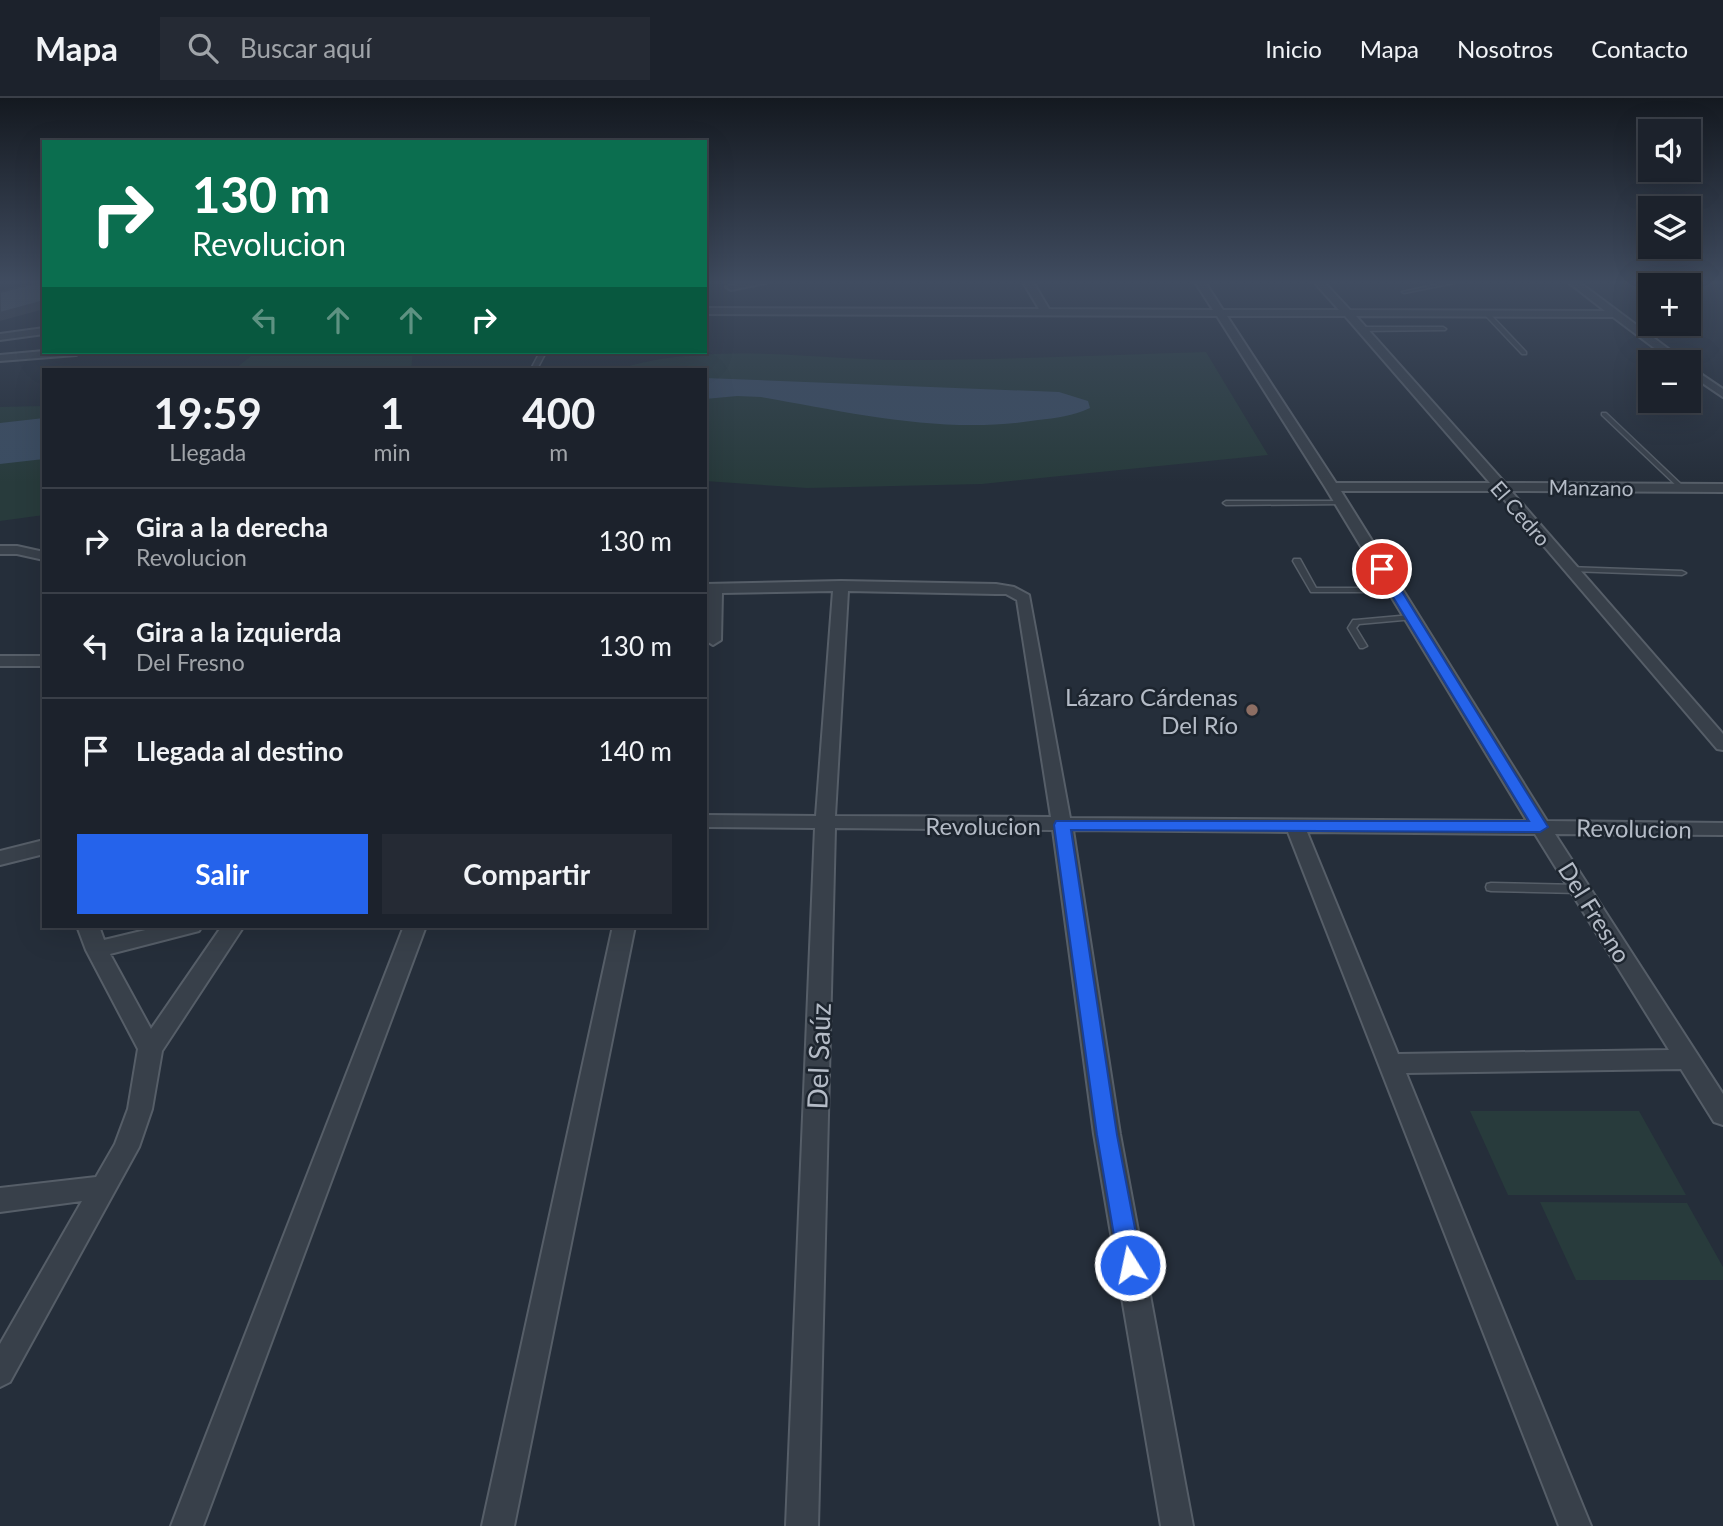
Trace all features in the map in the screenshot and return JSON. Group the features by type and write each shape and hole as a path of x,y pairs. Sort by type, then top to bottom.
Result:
{"street":[{"name":"Del Fresno","path":"1241,349 1332,487 1540,827 1723,1115"},
{"name":"El Cedro","path":"1379,349 1723,745"},
{"path":"0,358 51,354"},
{"path":"1701,378 1723,394"},
{"name":"Manzano","path":"1332,487 1723,488"},
{"path":"0,550 17,550 42,556"},
{"path":"713,640 710,589 841,586 996,589 1009,590 1024,598 1062,825 1107,1135 1177,1526"},
{"name":"Del Saúz","path":"802,1526 825,823 841,586"},
{"path":"0,661 42,661"},
{"name":"Revolucion","path":"707,821 1723,829"},
{"path":"1295,826 1575,1526"},
{"path":"0,858 42,848"},
{"path":"89,928 97,950 150,1049"},
{"path":"97,950 183,928"},
{"path":"0,1372 125,1147 140,1109 150,1049 232,928"},
{"path":"187,1526 414,928"},
{"path":"498,1526 624,928"},
{"path":"1390,1064 1688,1059"},
{"path":"0,1200 105,1187"}],"lane":[{"path":"1520,349 1524,353"},
{"path":"1604,414 1682,488"},
{"path":"1226,503 1342,503"},
{"path":"1297,561 1314,590 1395,590"},
{"path":"1570,569 1682,573"},
{"path":"1363,646 1352,628 1356,622 1411,617"},
{"path":"1491,887 1580,889"}],"shaded area":[{"path":"1206,352 1268,455 982,484 807,488 707,481 707,368 623,368 686,356 722,354 899,360"},
{"path":"254,354 413,354 411,368 236,368"},
{"path":"42,406 42,515 0,521 0,407"},
{"path":"1470,1111 1639,1111 1686,1195 1508,1195"},
{"path":"1540,1202 1687,1203 1723,1267 1723,1280 1576,1280"}],"water":[{"path":"707,378 1059,392 1088,401 1090,408 1064,416 1003,424 934,424 761,397 707,399"},
{"path":"42,418 42,459 0,464 0,423"}],"place":[{"name":"Lázaro Cárdenas Del Río","path":"1252,710"}],"route":[{"path":"1130,1265 1107,1135 1062,825 1540,827 1382,569"}]}
